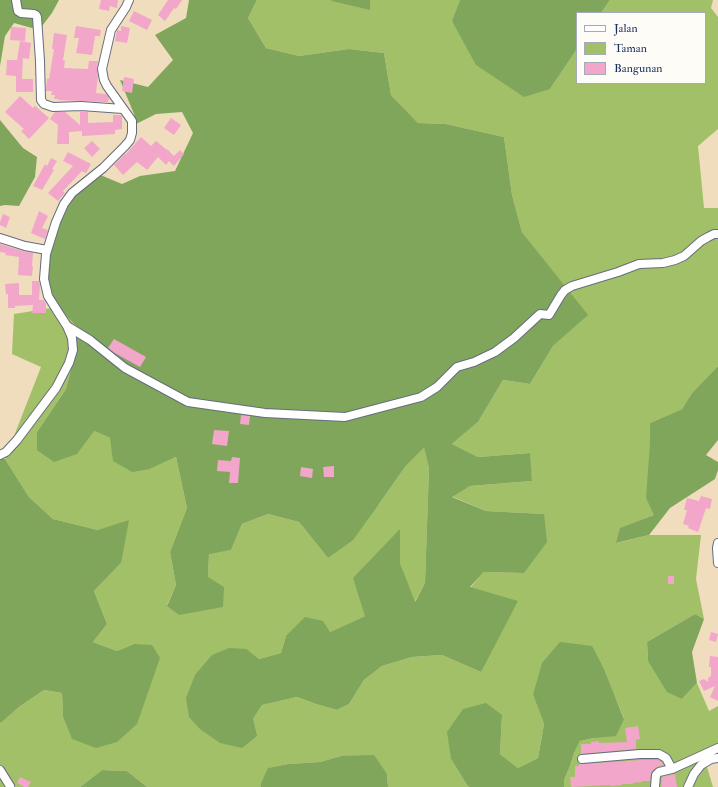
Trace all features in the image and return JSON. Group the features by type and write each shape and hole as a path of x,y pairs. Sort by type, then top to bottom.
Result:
{"street":[{"path":"16,0 18,11 21,13 34,14 38,17 41,100 44,104 53,107 81,106 123,109"},
{"path":"0,455 6,452 17,440 56,388 70,363 73,350 72,338 67,326 48,296 44,279 46,254 56,222 64,204 72,193 103,168 130,140 132,133 132,121 107,86 102,69 111,30 129,0"},
{"path":"67,326 90,340 125,368 188,402 266,413 345,417 421,397 437,387 457,367 474,362 495,352 514,338 540,314 549,315 561,295 565,290 572,286 640,264 663,263 675,260 684,256 701,241 714,234 718,234"},
{"path":"0,238 26,246 47,250"},
{"path":"718,545 718,563"},
{"path":"655,787 655,777 657,773 672,769 718,748"},
{"path":"582,759 640,754 659,754 666,758 672,769"},
{"path":"688,787 694,774 701,765 710,759 718,758"},
{"path":"0,770 10,786"}],"green space":[{"path":"0,0 59,0 52,13 39,30 14,23 5,36 0,66"},
{"path":"189,0 257,0 248,18 266,48 299,56 349,49 384,53 391,95 418,123 446,124 504,137 512,195 522,232 588,315 553,346 530,384 503,380 478,422 452,444 478,457 530,453 532,481 470,486 452,497 486,511 544,514 547,542 524,573 484,572 470,587 518,601 481,672 442,655 412,657 382,666 364,680 349,704 337,710 297,697 262,705 253,719 257,736 242,748 220,743 200,729 189,717 186,698 195,675 212,655 229,648 247,649 259,659 281,653 286,636 305,617 323,621 330,632 365,616 353,578 400,529 400,563 415,602 425,583 429,468 424,448 405,467 353,540 328,558 299,522 268,514 242,524 231,550 209,554 208,577 224,587 223,607 179,615 167,606 176,585 170,552 187,508 176,457 150,469 132,472 113,461 110,438 94,431 77,454 54,462 37,450 37,432 66,389 75,354 76,326 58,307 46,279 50,240 67,201 98,174 122,184 140,176 175,171 193,133 182,112 156,114 136,124 134,114 120,80 148,87 173,60 155,35 186,18"},
{"path":"257,0 331,0 370,9 370,0 460,0 452,22 550,89 576,50 576,84 706,84 706,12 602,12 610,0 713,0 711,8 718,17 718,129 698,146 704,208 718,208 718,366 692,393 682,409 650,423 649,457 654,515 621,528 617,543 649,535 701,535 696,579 704,619 695,614 647,642 648,661 682,699 697,683 709,711 718,706 718,744 703,754 713,787 564,787 564,780 580,741 594,738 624,718 615,697 533,695 544,724 538,758 518,768 500,754 502,715 451,759 469,787 388,787 387,774 341,756 320,762 288,764 269,768 260,785 261,787 147,787 127,771 102,770 80,787 0,787 0,722 1,723 19,707 44,690 62,693 63,716 134,644 117,651 93,642 107,624 94,591 121,563 98,530 53,519 29,497 5,459 41,367 12,354 14,314 58,307 76,326 75,354 66,389 37,432 94,431 110,438 150,469 176,457 187,508 170,552 176,585 167,605 208,577 209,553 231,550 242,524 268,514 299,522 328,558 379,504 405,467 424,448 429,468 425,583 414,603 400,563 400,529 365,616 330,632 286,636 281,653 259,659 247,649 253,719 262,705 297,697 337,710 349,704 364,680 382,666 412,657 442,655 481,672 470,588 484,572 524,573 544,514 486,511 451,496 470,486 532,481 529,453 478,457 452,444 478,422 503,380 530,384 553,346 587,315 522,232 512,195 504,137 446,124 418,123 391,95 384,53 349,49 299,56 266,48 248,18"},
{"path":"331,0 370,0 370,10 332,1"},
{"path":"460,0 610,0 602,12 576,12 576,50 550,89 524,97 476,65 452,21"},
{"path":"0,120 23,148 37,157 35,177 19,206 0,206"},
{"path":"718,366 718,440 706,455 718,462 718,470 715,479 670,508 649,535 616,543 620,528 654,515 646,498 650,423 682,409 692,393"},
{"path":"0,459 5,459 29,497 53,519 98,530 129,520 121,563 94,591 107,624 93,642 117,651 134,644 152,645 160,658 137,724 117,742 96,748 72,739 63,716 62,693 44,690 19,707 1,723 0,722"},
{"path":"695,614 704,619 692,652 697,683 682,699 667,692 648,661 647,642"},
{"path":"560,642 592,646 603,667 624,719 616,736 580,741 564,780 564,787 469,787 451,759 447,732 463,709 486,703 502,715 500,754 518,768 538,758 544,724 533,695 542,663"},
{"path":"374,755 387,774 388,787 261,787 260,785 268,768 288,764 320,762 341,756"},
{"path":"102,770 127,771 147,787 80,787"}],"building":[{"path":"101,0 118,0 117,8 110,6 109,11 99,9"},
{"path":"168,0 182,0 165,21 158,15"},
{"path":"134,11 152,20 147,30 129,21"},
{"path":"76,26 101,30 100,36 95,36 92,55 76,53 79,38 74,38"},
{"path":"121,26 130,28 127,43 115,41 117,30 121,31"},
{"path":"11,27 26,28 25,41 10,40"},
{"path":"54,33 67,35 63,60 65,61 64,68 88,69 89,61 98,61 96,93 106,94 109,98 108,102 58,100 54,99 55,95 51,95 52,91 46,91 47,79 49,79 54,49 52,49"},
{"path":"20,41 31,43 29,59 23,58 22,79 33,79 33,92 16,92 16,76 6,75 7,60 17,60"},
{"path":"124,77 134,79 132,93 122,91"},
{"path":"20,96 33,108 35,106 49,118 29,139 21,131 24,129 5,112"},
{"path":"55,112 65,112 80,125 80,112 88,112 88,123 113,122 113,115 121,115 122,129 115,130 115,134 82,136 82,131 69,132 69,144 57,144 58,125 50,119"},
{"path":"171,118 181,125 174,135 164,128"},
{"path":"141,137 151,146 156,141 174,156 180,150 184,154 174,166 169,161 166,165 158,157 147,170 137,162 123,175 114,165"},
{"path":"92,141 100,149 92,157 84,148"},
{"path":"68,152 91,164 86,173 82,171 63,191 65,193 58,201 48,193 73,166 63,161"},
{"path":"51,158 57,161 52,169 54,170 42,190 33,186 45,164 47,166"},
{"path":"39,211 48,216 42,228 48,230 45,239 31,233"},
{"path":"3,214 10,217 6,228 0,225"},
{"path":"0,244 33,253 32,276 18,275 19,257 5,255 6,253 0,252"},
{"path":"32,281 39,281 39,300 44,300 46,304 46,313 32,313 33,305 8,308 8,294 6,294 5,284 19,283 19,295 32,295"},
{"path":"114,339 146,357 140,367 108,348"},
{"path":"241,415 250,416 249,425 240,424"},
{"path":"214,430 229,431 227,446 212,444"},
{"path":"232,457 240,458 238,483 229,483 230,472 217,471 218,460 231,461"},
{"path":"334,466 334,477 324,477 323,467"},
{"path":"301,467 313,469 312,478 300,476"},
{"path":"701,496 712,499 710,509 706,508 698,532 683,524 687,510 684,510 687,498 699,501"},
{"path":"668,576 674,576 674,584 668,584"},
{"path":"711,632 718,634 716,642 709,640"},
{"path":"710,656 718,657 718,701 710,697 715,686 704,691 699,681 704,679 708,682 708,678 711,676 711,667 709,667"},
{"path":"638,726 640,739 636,740 636,749 581,754 581,744 591,744 591,742 599,741 599,743 627,742 625,728"},
{"path":"658,760 664,765 657,767 652,771 650,781 611,786 571,787 570,777 575,777 575,766 579,766 579,763"},
{"path":"675,774 677,787 661,787 662,777"},
{"path":"20,777 31,782 28,787 24,787 17,783"}]}
